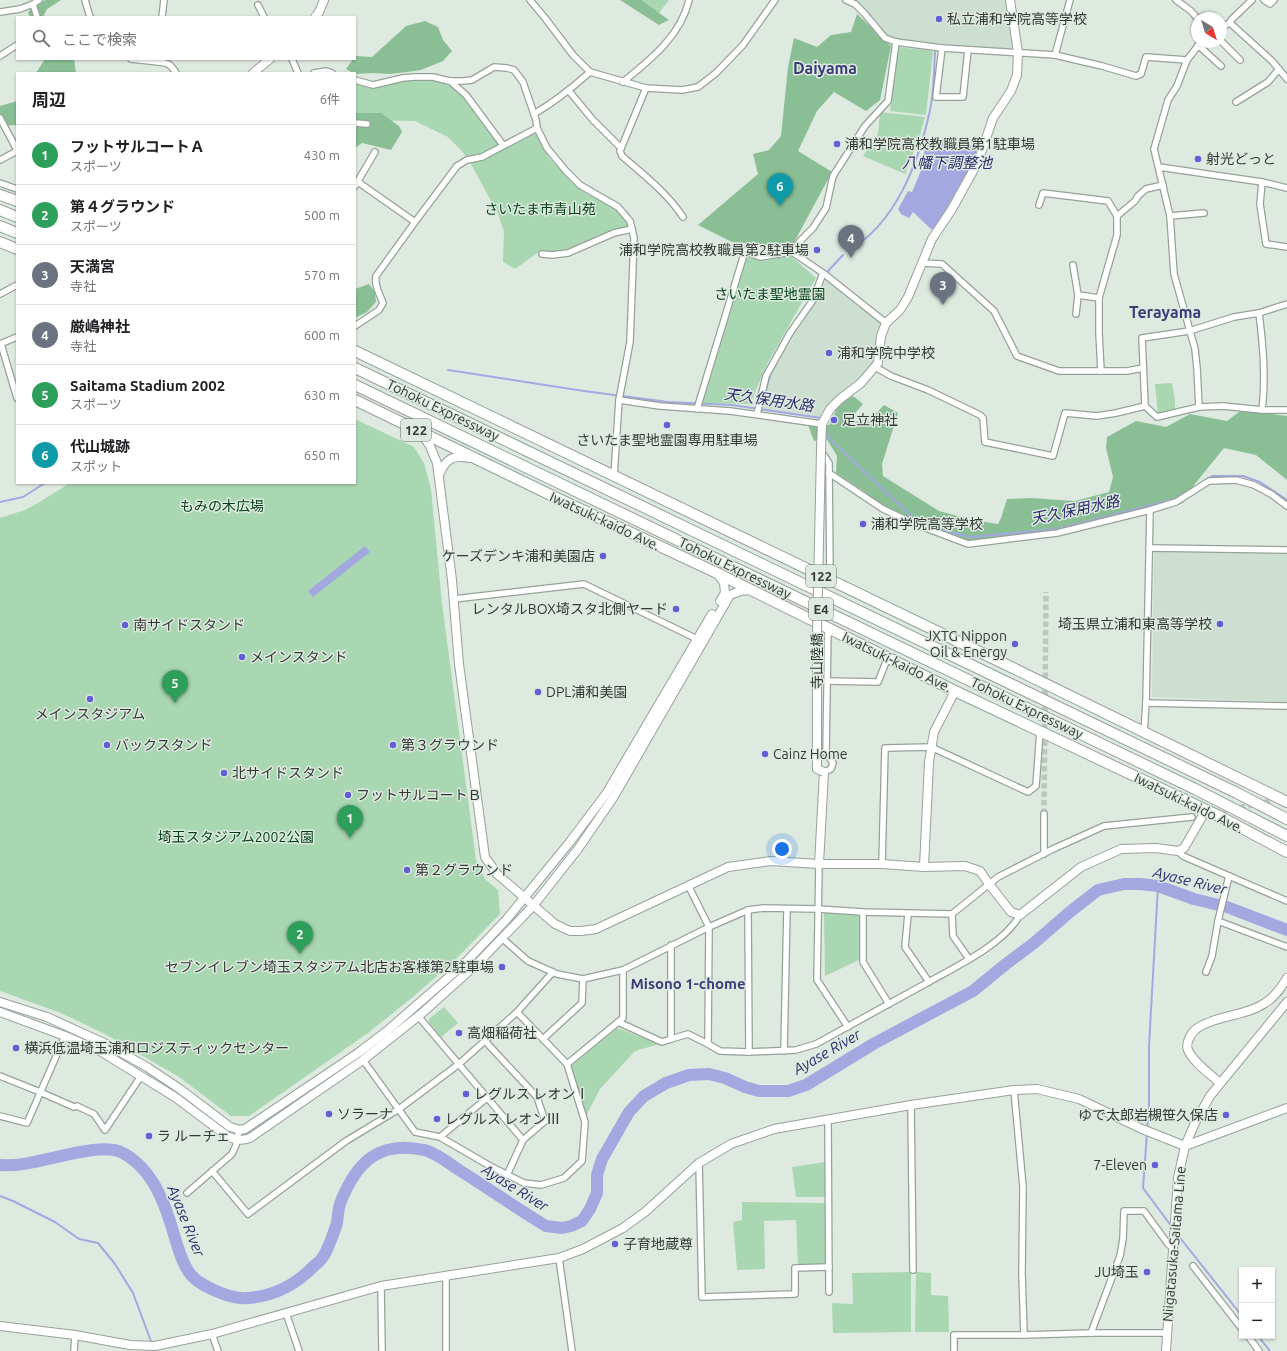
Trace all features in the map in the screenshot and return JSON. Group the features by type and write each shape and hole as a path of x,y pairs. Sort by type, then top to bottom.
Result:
{"highway":[{"path":"0,195 16,201"},
{"path":"0,210 16,217"},
{"path":"0,226 16,233"},
{"path":"0,242 16,249"},
{"name":"122","path":"356,351 1287,802"},
{"name":"Tohoku Expressway","path":"356,368 1237,793 1287,819"},
{"name":"Tohoku Expressway","path":"356,385 1195,789 1287,836"},
{"name":"Iwatsuki-kaido Ave.","path":"356,400 752,590 955,691 1206,810 1287,852"}],"street":[{"path":"0,12 20,9 39,0"},
{"path":"85,0 90,16"},
{"path":"162,16 164,0"},
{"path":"316,16 324,0"},
{"path":"530,0 573,55 590,72 646,88 682,90 698,87 716,73 743,45 774,0"},
{"path":"623,82 672,37 682,20 688,0"},
{"path":"846,0 854,4 885,38 896,42 968,50 1055,55 1136,76 1141,74 1146,57 1187,60"},
{"path":"830,580 829,463 821,450 822,424 830,408 861,383 878,364 881,336 886,323 900,310 908,297 932,239 952,210 978,162 993,118 1011,91 1017,75 1018,52 1010,0"},
{"path":"1055,55 1070,0"},
{"path":"1176,0 1192,12"},
{"path":"1227,24 1252,0"},
{"path":"1264,0 1270,4 1274,0"},
{"path":"33,4 37,16"},
{"path":"258,5 264,16"},
{"path":"1230,23 1272,61 1287,79"},
{"path":"792,252 800,240 813,228 826,208 833,176 865,126 888,101 896,42"},
{"path":"0,56 16,46"},
{"path":"938,47 936,97 963,97 968,50"},
{"path":"1227,47 1240,60"},
{"path":"1197,48 1187,60 1177,86 1168,100 1154,149 1170,216 1174,274 1195,349 1199,407"},
{"path":"1204,48 1221,66"},
{"path":"146,60 160,61 171,65 175,72"},
{"path":"254,72 269,60"},
{"path":"292,60 298,72"},
{"path":"356,80 373,85 414,77 433,77 449,81 472,80 494,67 514,70 525,88 537,128 547,148 580,185 618,207 630,221 634,238 630,342 619,400 614,476"},
{"path":"1236,102 1268,82 1279,69"},
{"path":"534,114 553,103 569,91 590,72"},
{"path":"449,81 466,95 503,145"},
{"path":"646,88 620,151 622,156 661,190 676,206 683,217"},
{"path":"569,91 593,120 621,148"},
{"path":"0,118 16,149"},
{"path":"356,123 367,124"},
{"path":"356,325 379,310 383,303 376,286 376,276 457,166 468,160 482,157 537,128"},
{"path":"0,160 16,152"},
{"path":"375,152 357,184 415,222"},
{"path":"1159,167 1262,182 1287,188"},
{"path":"1262,182 1260,204 1266,244 1287,247"},
{"path":"0,183 16,189"},
{"path":"1117,216 1146,189 1163,185"},
{"path":"1039,205 1043,193 1108,201 1117,216 1116,235 1099,298 1101,371"},
{"path":"1170,216 1204,213"},
{"path":"542,254 568,253 614,233 632,229"},
{"path":"697,409 745,251 760,257 792,252 823,273 886,323"},
{"path":"922,263 942,264 994,311 1017,356 1058,371 1127,371 1143,368"},
{"path":"1073,265 1078,295 1076,314"},
{"path":"757,414 766,376 790,333 813,300 823,273"},
{"path":"0,294 16,286"},
{"path":"1078,295 1099,298"},
{"path":"1287,304 1259,313 1234,317 1189,330 1142,338 1145,406 1158,417 1199,407 1223,406 1262,410 1287,410"},
{"path":"1259,313 1263,347 1264,379 1262,410"},
{"path":"16,337 0,344 16,395"},
{"path":"875,367 891,376 928,390 980,415 984,418 985,442 1053,456 1065,413 1097,416 1145,406"},
{"path":"619,400 660,406 757,414 822,424"},
{"path":"420,432 434,453 437,463 454,599 460,664 485,857 497,874 524,899 555,924 570,931 596,929 728,867 771,861 820,864 965,866 980,871 988,884 1011,912 1020,915"},
{"name":"寺山陸橋","path":"821,450 817,634 817,768 824,772"},
{"path":"438,475 442,468 453,457 459,456 478,460"},
{"path":"829,473 882,508 914,524 968,544 1057,533 1150,510 1176,502 1209,481 1236,480 1254,485 1271,494 1287,506"},
{"path":"1144,732 1146,704 1150,510"},
{"path":"1149,548 1287,550"},
{"path":"0,1002 46,1018 106,1044 169,1082 230,1128 245,1130 358,1053 392,1026 465,963 524,899 606,794 725,592 724,583 717,574"},
{"path":"454,599 584,584 698,639"},
{"path":"0,1012 65,1036 100,1051 175,1097 228,1136 242,1141 250,1138 363,1060 452,988 503,939 533,906 578,849 613,798 730,595 740,591 752,590"},
{"path":"828,628 826,753 833,763 831,770 824,772 818,910 817,980 848,1027"},
{"path":"827,681 878,682 888,657"},
{"path":"924,866 931,747 934,732 955,691"},
{"path":"1146,704 1287,706"},
{"path":"882,864 885,748 931,747 1028,792 1036,786 1040,730"},
{"path":"618,1022 662,1042 688,1034 720,1051 784,1051 796,1050 816,1044 929,982 995,942 1020,915 1081,867 1093,860 1121,849 1156,848 1178,851 1184,848 1206,810"},
{"path":"1044,814 1044,854"},
{"path":"503,939 528,961 553,972 583,979 623,970 709,927 748,910 764,908 908,914 952,914 998,877 1104,826 1192,817"},
{"path":"1178,851 1183,856 1287,901"},
{"path":"1206,972 1212,956 1218,921 1229,876"},
{"path":"688,885 709,927 708,1044"},
{"path":"784,1051 787,909"},
{"path":"748,910 749,1052"},
{"path":"862,912 863,962 889,1004"},
{"path":"908,914 906,947 929,982"},
{"path":"952,914 953,936 969,959"},
{"path":"1218,921 1287,948"},
{"path":"671,946 671,1040"},
{"path":"567,1064 623,1018 623,970"},
{"path":"212,1172 248,1214 346,1141 398,1110 459,1064 517,1012 553,972"},
{"path":"1220,1083 1191,1056 1187,1048 1191,1034 1199,1027 1264,1004 1274,997 1287,978"},
{"path":"543,1038 582,1003 583,979"},
{"name":"Niigatasuka-Saitama Line","path":"1166,1351 1178,1178 1185,1146 1201,1111 1220,1083 1287,1002"},
{"path":"363,1060 415,1132 440,1137 490,1166 524,1183 541,1185 564,1178 582,1161 585,1122 567,1064 517,1012"},
{"path":"418,1016 523,1140"},
{"path":"0,1116 27,1123 65,1036"},
{"path":"485,1041 537,1097 545,1122 523,1140 507,1175"},
{"path":"0,1076 94,1114 105,1130 140,1076"},
{"path":"0,1326 75,1335 130,1345 155,1346 212,1334 381,1286 559,1258 583,1249 623,1228 646,1212 699,1163 731,1144 774,1129 911,1105 1014,1090 1037,1089 1079,1099 1142,1129 1185,1146 1287,1108"},
{"path":"1014,1090 1023,1186 1022,1273 1024,1335"},
{"path":"440,1137 487,1098"},
{"path":"911,1105 913,1270"},
{"path":"828,1120 829,1292"},
{"path":"187,1193 232,1154 239,1130"},
{"path":"699,1163 702,1297 795,1294 795,1268 829,1267"},
{"path":"1091,1333 1120,1256 1123,1239 1124,1211 1144,1211 1168,1244 1173,1248"},
{"path":"559,1258 572,1351 569,1351"},
{"path":"1193,1266 1239,1325"},
{"path":"446,1276 446,1351"},
{"path":"381,1286 382,1351"},
{"path":"286,1313 299,1351"},
{"path":"954,1351 954,1335 1167,1332"},
{"path":"212,1334 218,1351"},
{"path":"74,1351 75,1335"},
{"path":"1250,1339 1259,1351"}],"shaded area":[{"name":"私立浦和学院高等学校","path":"849,0 1005,0 1014,46 1011,49 889,40"},
{"name":"浦和学院中学校","path":"826,280 858,306 882,322 874,360 869,369 857,383 839,394 821,417 762,408 772,372 816,301"},
{"name":"埼玉県立浦和東高等学校","path":"1154,551 1287,551 1287,702 1152,697"}],"green space":[{"path":"45,0 61,0 47,9 44,16 30,16 28,12"},
{"path":"620,0 641,0 669,20 659,25"},
{"path":"640,0 669,0 658,14"},
{"path":"857,14 891,46 880,100 866,111 834,92 817,111 798,151 832,172 791,248 732,242 698,225 758,174 753,154 769,150 781,136 788,67 794,38 817,47 831,35 851,32"},
{"path":"425,21 438,27 443,40 452,51 443,61 421,70 390,74 356,74 356,72 351,72 346,69 352,60 356,60 356,56 372,57 406,26"},
{"path":"898,47 933,51 926,115 890,111"},
{"path":"44,60 74,60 76,72 37,72"},
{"name":"さいたま市青山苑","path":"403,80 440,81 450,84 463,95 503,149 535,133 549,158 572,183 585,193 617,209 624,217 628,226 626,229 568,251 540,251 515,269 503,262 504,231 498,214 470,162 462,151 448,137 415,121 356,120 356,82 371,87"},
{"path":"16,101 16,125 0,126 0,106"},
{"path":"880,112 925,117 919,139 905,174 863,156 878,134"},
{"path":"356,113 381,113 399,126 402,132 391,150 362,143 356,147"},
{"name":"さいたま聖地霊園","path":"747,256 762,261 791,256 816,278 767,364 750,404 703,403"},
{"path":"369,284 375,292 376,302 367,312 356,318 356,289"},
{"path":"1172,383 1175,411 1158,415 1155,384"},
{"path":"853,396 863,404 851,418 864,426 884,405 898,413 882,464 883,476 939,511 973,520 998,524 1007,499 1031,498 1075,501 1109,492 1113,477 1106,448 1107,437 1136,421 1166,427 1190,414 1227,421 1239,412 1248,411 1287,416 1287,480 1256,455 1224,448 1194,485 1183,503 1154,512 1077,530 986,545 909,524 895,518 865,492 836,473 837,456 826,438 814,441 808,425 829,425 839,404"},
{"name":"埼玉スタジアム2002公園","path":"356,419 414,447 424,463 431,489 442,603 476,860 485,879 498,890 500,914 454,961 414,996 368,1033 249,1116 231,1116 179,1077 105,1034 61,1013 0,991 0,518 25,510 68,484 356,484"},
{"path":"824,913 859,915 859,960 825,976"},
{"path":"444,1007 458,1023 441,1037 429,1022 429,1019"},
{"path":"615,1027 659,1044 635,1051 600,1089 586,1116 571,1066"},
{"path":"825,1162 825,1197 796,1197 792,1167"},
{"path":"742,1202 825,1203 825,1265 798,1265 796,1220 764,1221 765,1269 737,1270 733,1222 742,1220"},
{"path":"911,1272 911,1332 833,1333 832,1303 853,1304 852,1273"},
{"path":"916,1272 931,1273 931,1295 948,1296 949,1332 915,1332"}],"water":[{"name":"八幡下調整池","path":"931,137 968,144 979,150 935,228 931,229 913,212 909,218 901,214 898,209 908,191 912,192 925,161 922,159 928,140"},
{"path":"365,546 370,552 313,597 308,591"}],"waterway":[{"path":"847,251 864,240 879,225 903,190 912,170 930,110 935,52"},
{"path":"827,274 843,255"},
{"path":"820,288 824,278"},
{"path":"788,342 798,326"},
{"name":"天久保用水路","path":"448,370 584,391 668,402 732,405 821,418 822,420"},
{"path":"762,405 771,372"},
{"name":"天久保用水路","path":"825,428 829,438 915,520 953,533 971,537 1057,529 1175,499 1197,486"},
{"name":"天久保用水路","path":"1207,479 1212,476 1243,476 1260,482 1287,500"},
{"name":"天久保用水路","path":"0,502 23,497 43,484"},
{"name":"Ayase River","path":"0,1165 30,1163 97,1150 111,1150 123,1153 134,1160 151,1179 163,1202 178,1248 191,1275 203,1284 227,1295 244,1298 258,1297 276,1292 293,1283 308,1272 323,1257 337,1223 340,1204 347,1187 362,1165 382,1151 394,1148 408,1148 428,1151 442,1158 546,1226 562,1228 571,1226 582,1221 590,1209 597,1193 597,1175 602,1159 629,1112 644,1096 666,1083 689,1075 709,1074 725,1078 745,1087 759,1091 788,1091 806,1085 875,1043 973,991 1098,890 1124,884 1158,886 1194,899 1227,907 1287,930"},
{"path":"1147,1129 1149,1109 1149,1046 1158,886"},
{"path":"1147,1133 1143,1188 1172,1227"},
{"path":"0,1196 55,1222 79,1239 98,1243 115,1264 133,1293 152,1344"},
{"path":"1177,1234 1239,1312"},
{"path":"1260,1339 1270,1351"}],"tunnel":[{"path":"1044,814 1046,592"},
{"path":"1215,813 1279,799"}],"place":[{"name":"私立浦和学院高等学校","path":"939,19"},
{"name":"浦和学院高校教職員第1駐車場","path":"837,144"},
{"name":"射光どっと","path":"1198,159"},
{"name":"代山城跡","path":"780,206"},
{"name":"浦和学院高校教職員第2駐車場","path":"817,250"},
{"name":"厳嶋神社","path":"851,258"},
{"name":"天満宮","path":"943,305"},
{"name":"浦和学院中学校","path":"829,353"},
{"name":"足立神社","path":"834,420"},
{"name":"さいたま聖地霊園専用駐車場","path":"667,425"},
{"name":"浦和学院高等学校","path":"863,524"},
{"name":"ケーズデンキ浦和美園店","path":"603,556"},
{"name":"レンタルBOX埼スタ北側ヤード","path":"676,609"},
{"name":"埼玉県立浦和東高等学校","path":"1220,624"},
{"name":"南サイドスタンド","path":"125,625"},
{"name":"JXTG Nippon Oil & Energy","path":"1015,644"},
{"name":"メインスタンド","path":"242,657"},
{"name":"DPL浦和美園","path":"538,692"},
{"name":"メインスタジアム","path":"90,699"},
{"name":"Saitama Stadium 2002","path":"175,703"},
{"name":"バックスタンド","path":"107,745"},
{"name":"第３グラウンド","path":"393,745"},
{"name":"Cainz Home","path":"765,754"},
{"name":"北サイドスタンド","path":"224,773"},
{"name":"フットサルコートＢ","path":"348,795"},
{"name":"フットサルコートＡ","path":"350,838"},
{"name":"第２グラウンド","path":"407,870"},
{"name":"第４グラウンド","path":"300,954"},
{"name":"セブンイレブン埼玉スタジアム北店お客様第2駐車場","path":"502,967"},
{"name":"高畑稲荷社","path":"459,1033"},
{"name":"横浜低温埼玉浦和ロジスティックセンター","path":"16,1048"},
{"name":"レグルス レオンⅠ","path":"466,1094"},
{"name":"ソラーナ","path":"329,1114"},
{"name":"ゆで太郎岩槻笹久保店","path":"1226,1115"},
{"name":"レグルス レオンⅢ","path":"437,1119"},
{"name":"ラ ルーチェ","path":"149,1136"},
{"name":"7-Eleven","path":"1155,1165"},
{"name":"子育地蔵尊","path":"615,1244"},
{"name":"JU埼玉","path":"1147,1272"}],"district":[{"name":"Daiyama","path":"825,68"},
{"name":"Terayama","path":"1165,312"},
{"name":"Misono 1-chome","path":"688,984"}],"park label":[{"name":"もみの木広場","path":"222,506"}]}
